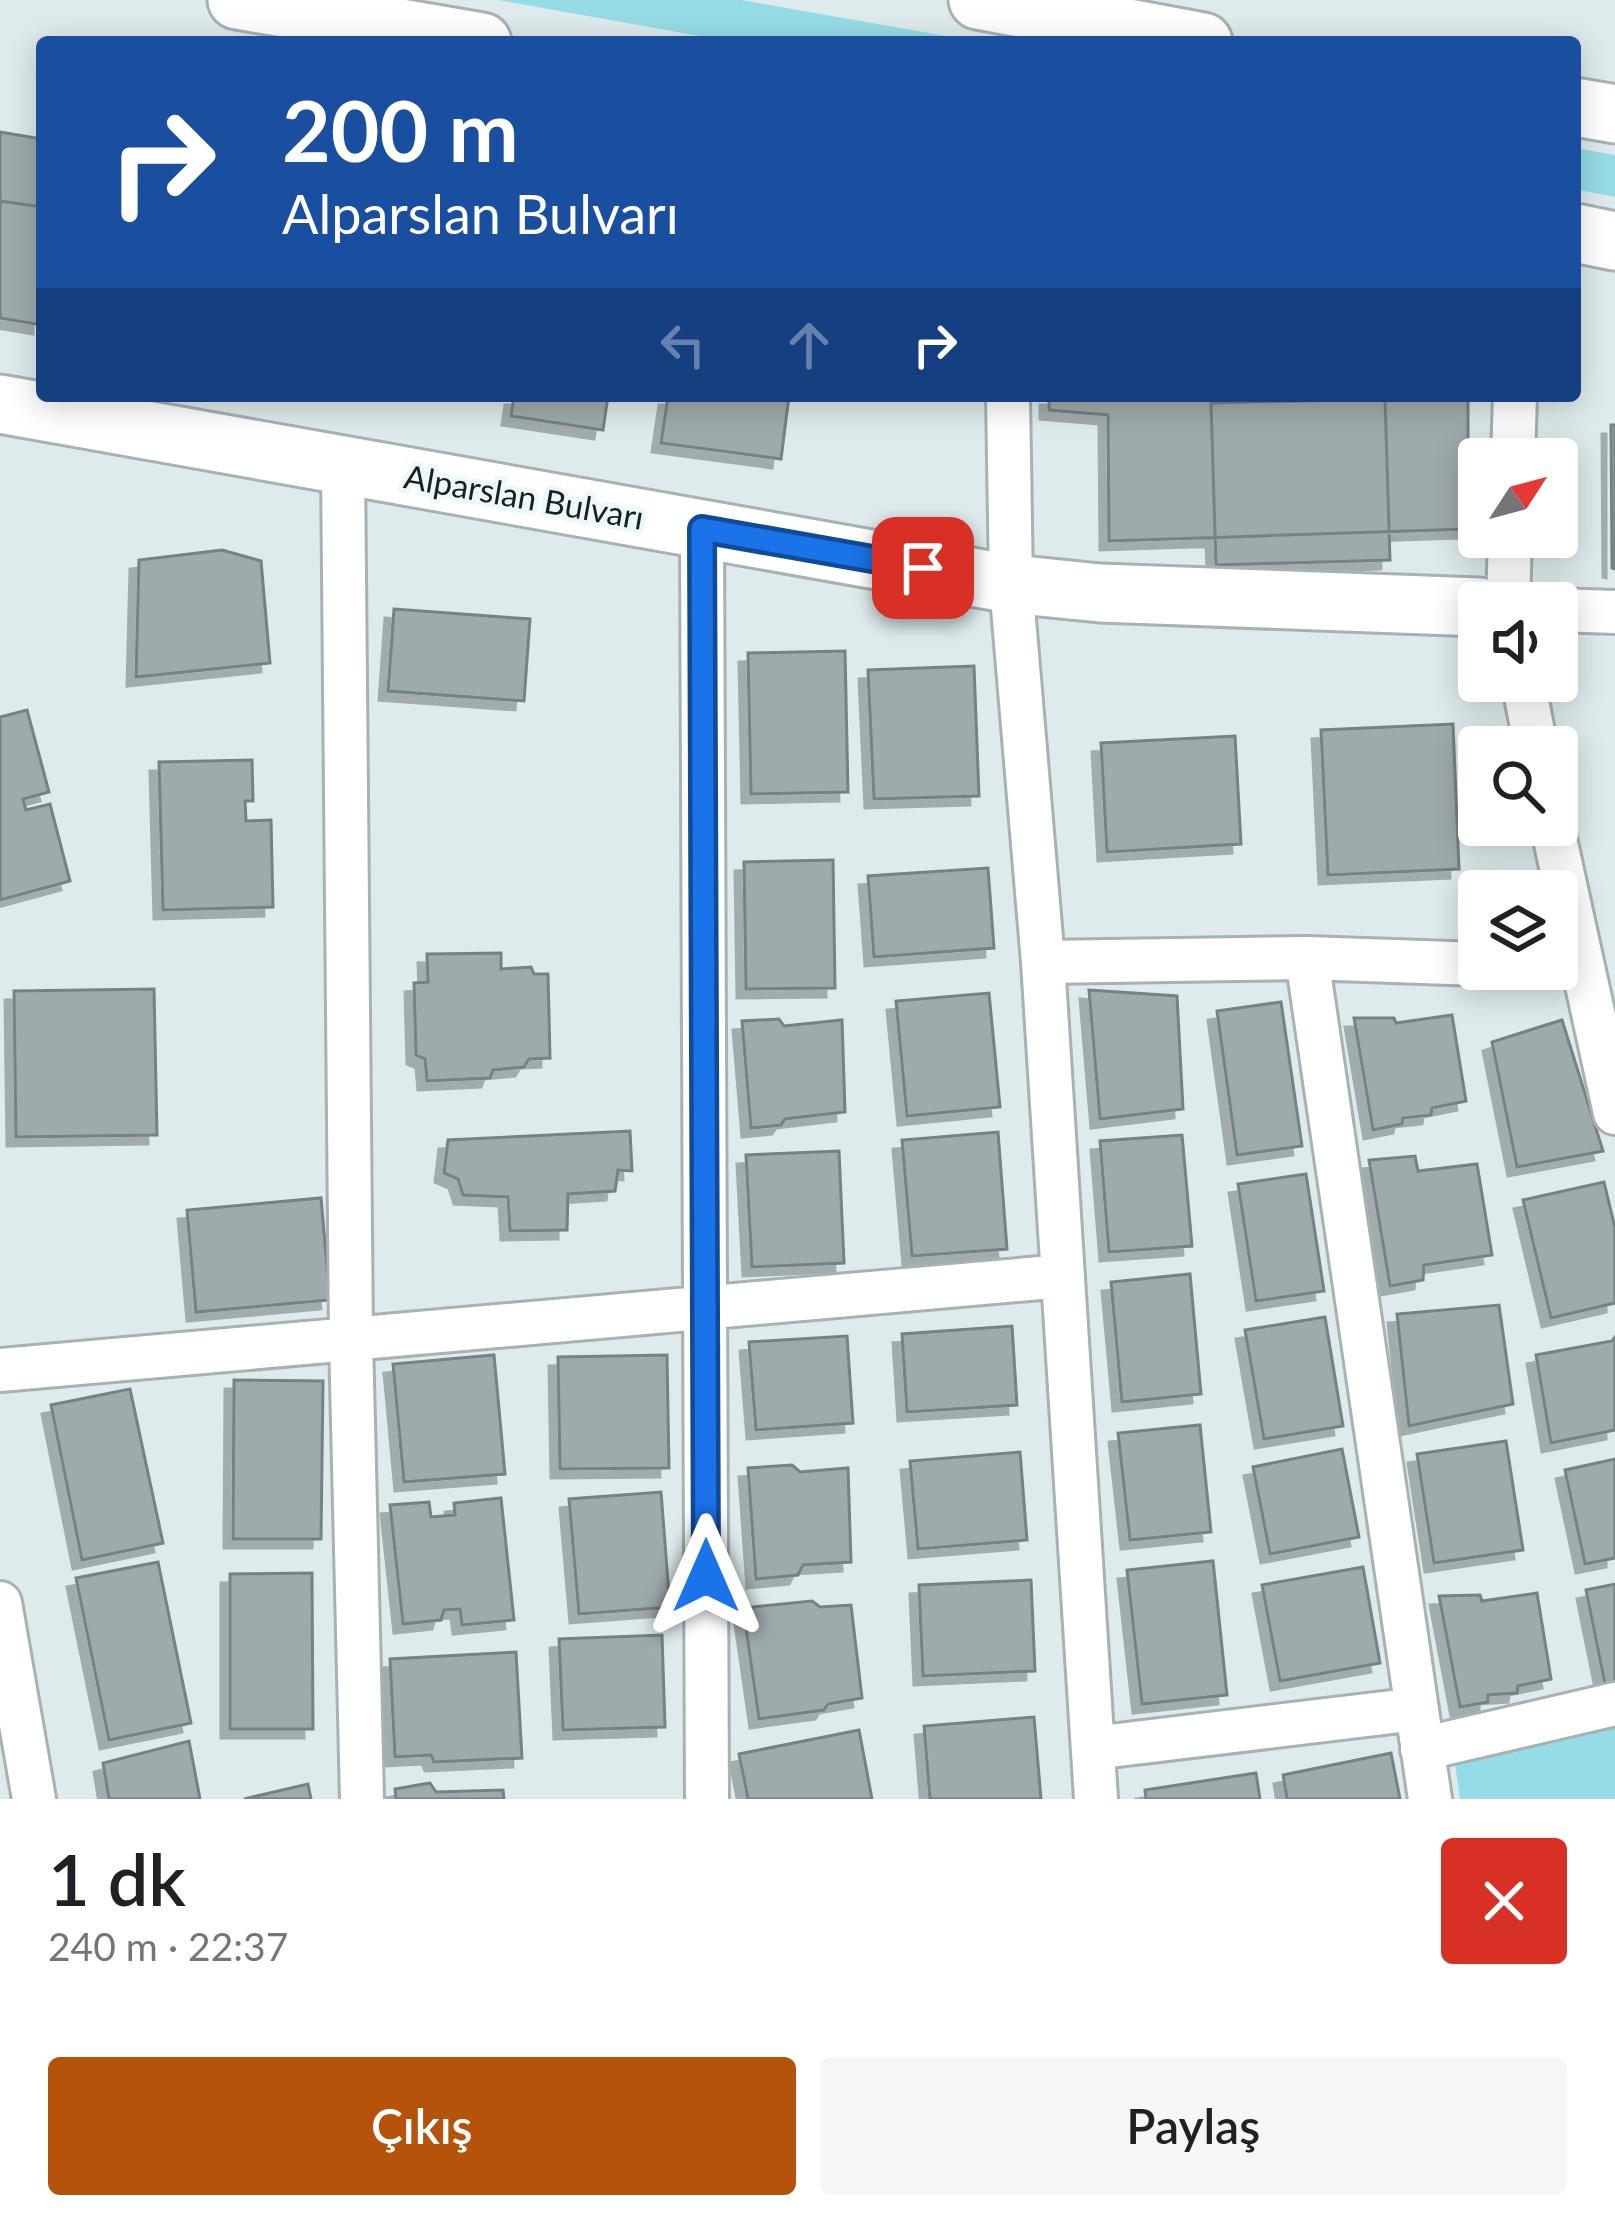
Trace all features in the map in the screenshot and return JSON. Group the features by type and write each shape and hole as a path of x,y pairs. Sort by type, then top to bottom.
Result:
{"street":[{"path":"237,0 447,36"},
{"path":"978,0 1171,36"},
{"path":"1581,108 1615,114"},
{"path":"1581,234 1615,241"},
{"path":"1008,402 1011,584 1043,962 1096,1799"},
{"path":"1514,438 1515,402"},
{"name":"Alparslan Bulvarı","path":"0,404 1011,584 1100,593 1458,606"},
{"path":"343,465 351,1339 362,1799"},
{"path":"702,529 707,1799"},
{"path":"1578,611 1615,612"},
{"path":"1043,962 1306,958 1458,963"},
{"path":"1306,958 1430,1799"},
{"path":"1576,990 1615,1114"},
{"path":"0,1370 1063,1276"},
{"path":"0,1604 8,1695 34,1799"},
{"path":"1093,1748 1419,1729 1615,1704"}],"shaded area":[{"path":"498,0 741,0 946,36 699,36"},
{"path":"1581,149 1615,155 1615,197 1581,190"},
{"path":"1615,1727 1615,1799 1460,1799 1455,1763"}],"building":[{"path":"0,132 36,138 36,324 0,318"},
{"path":"0,201 36,206 36,324 0,318"},
{"path":"513,402 607,402 603,430 511,416"},
{"path":"513,402 607,402 603,430 511,416"},
{"path":"667,402 788,402 781,459 661,443"},
{"path":"667,402 788,402 781,459 661,443"},
{"path":"1049,402 1468,402 1468,438 1458,438 1458,529 1109,541 1108,415 1049,410"},
{"path":"1385,402 1390,560 1216,565 1211,403"},
{"path":"1611,425 1615,425 1615,569 1612,568"},
{"path":"222,550 261,561 270,663 136,677 139,560"},
{"path":"394,609 530,619 524,701 388,691"},
{"path":"845,651 848,792 751,794 748,653"},
{"path":"974,666 979,796 874,799 868,670"},
{"path":"27,710 49,792 23,799 26,810 50,804 70,881 0,900 0,717"},
{"path":"1453,724 1459,869 1328,875 1321,730"},
{"path":"1235,736 1241,844 1107,852 1101,743"},
{"path":"252,760 253,801 245,801 246,821 271,820 273,907 163,910 159,762"},
{"path":"833,860 835,988 746,989 744,862"},
{"path":"988,868 994,948 874,957 868,876"},
{"path":"501,953 501,969 531,967 534,974 548,974 550,1058 493,1070 490,1078 427,1081 425,1059 416,1055 414,983 428,982 427,954"},
{"path":"154,989 157,1135 16,1137 14,991"},
{"path":"1089,990 1177,996 1183,1109 1100,1119"},
{"path":"989,993 1000,1107 907,1116 896,1001"},
{"path":"1281,1002 1302,1146 1237,1155 1217,1011"},
{"path":"1452,1015 1466,1101 1373,1130 1354,1018 1394,1018 1396,1023"},
{"path":"779,1019 784,1026 842,1020 845,1112 751,1128 742,1021"},
{"path":"1562,1020 1603,1151 1517,1167 1492,1042"},
{"path":"630,1131 632,1171 618,1170 615,1191 568,1194 567,1230 510,1231 508,1197 463,1195 458,1179 444,1173 448,1140"},
{"path":"998,1132 1007,1249 912,1256 902,1140"},
{"path":"1182,1135 1192,1246 1109,1252 1100,1141"},
{"path":"839,1151 844,1263 752,1267 746,1155"},
{"path":"1415,1156 1418,1171 1477,1164 1492,1255 1424,1265 1423,1280 1390,1286 1369,1160"},
{"path":"1306,1174 1324,1291 1256,1301 1238,1184"},
{"path":"1604,1182 1615,1228 1615,1303 1551,1318 1523,1200"},
{"path":"321,1198 330,1300 196,1312 187,1210"},
{"path":"1190,1274 1201,1394 1122,1402 1111,1282"},
{"path":"1499,1305 1513,1404 1409,1426 1397,1314"},
{"path":"1325,1317 1343,1426 1264,1439 1245,1330"},
{"path":"1012,1326 1017,1405 907,1412 902,1334"},
{"path":"847,1336 853,1423 756,1430 749,1342"},
{"path":"1615,1337 1615,1430 1551,1443 1536,1355"},
{"path":"494,1355 505,1474 404,1482 393,1364"},
{"path":"667,1355 669,1468 560,1469 558,1357"},
{"path":"234,1380 323,1381 321,1539 233,1539"},
{"path":"130,1389 163,1543 82,1560 51,1405"},
{"path":"1200,1425 1211,1532 1130,1540 1118,1433"},
{"path":"1506,1441 1523,1550 1434,1563 1417,1454"},
{"path":"1342,1449 1359,1537 1270,1554 1253,1467"},
{"path":"1020,1452 1027,1540 918,1549 910,1461"},
{"path":"1615,1459 1615,1558 1585,1564 1565,1470"},
{"path":"792,1465 800,1472 848,1468 851,1562 803,1565 798,1575 756,1579 748,1468"},
{"path":"661,1492 670,1607 579,1614 569,1499"},
{"path":"501,1498 514,1620 462,1625 460,1609 444,1610 441,1620 403,1624 390,1505 429,1502 431,1517 455,1515 454,1503"},
{"path":"1213,1561 1227,1695 1142,1704 1127,1570"},
{"path":"158,1562 191,1723 109,1740 76,1578"},
{"path":"1363,1567 1380,1663 1280,1681 1262,1585"},
{"path":"312,1573 313,1729 230,1729 230,1574"},
{"path":"1031,1580 1035,1671 923,1676 919,1585"},
{"path":"1615,1584 1615,1682 1605,1684 1586,1590"},
{"path":"1537,1593 1551,1679 1460,1707 1439,1596 1480,1595 1482,1601"},
{"path":"812,1601 820,1607 851,1605 862,1698 828,1704 824,1710 759,1719 743,1608"},
{"path":"662,1635 665,1727 563,1730 559,1639"},
{"path":"516,1652 522,1758 434,1762 431,1755 395,1757 390,1659"},
{"path":"1034,1717 1041,1799 930,1799 924,1726"},
{"path":"859,1730 872,1799 748,1799 739,1754"},
{"path":"189,1741 200,1799 109,1799 103,1763"},
{"path":"1391,1753 1400,1799 1287,1799 1283,1775"},
{"path":"1256,1773 1260,1799 1146,1799 1145,1790"},
{"path":"430,1783 436,1792 503,1790 504,1799 396,1799 395,1789"},
{"path":"308,1784 311,1799 244,1799"}],"route":[{"path":"706,1576 702,529 923,568"}]}
